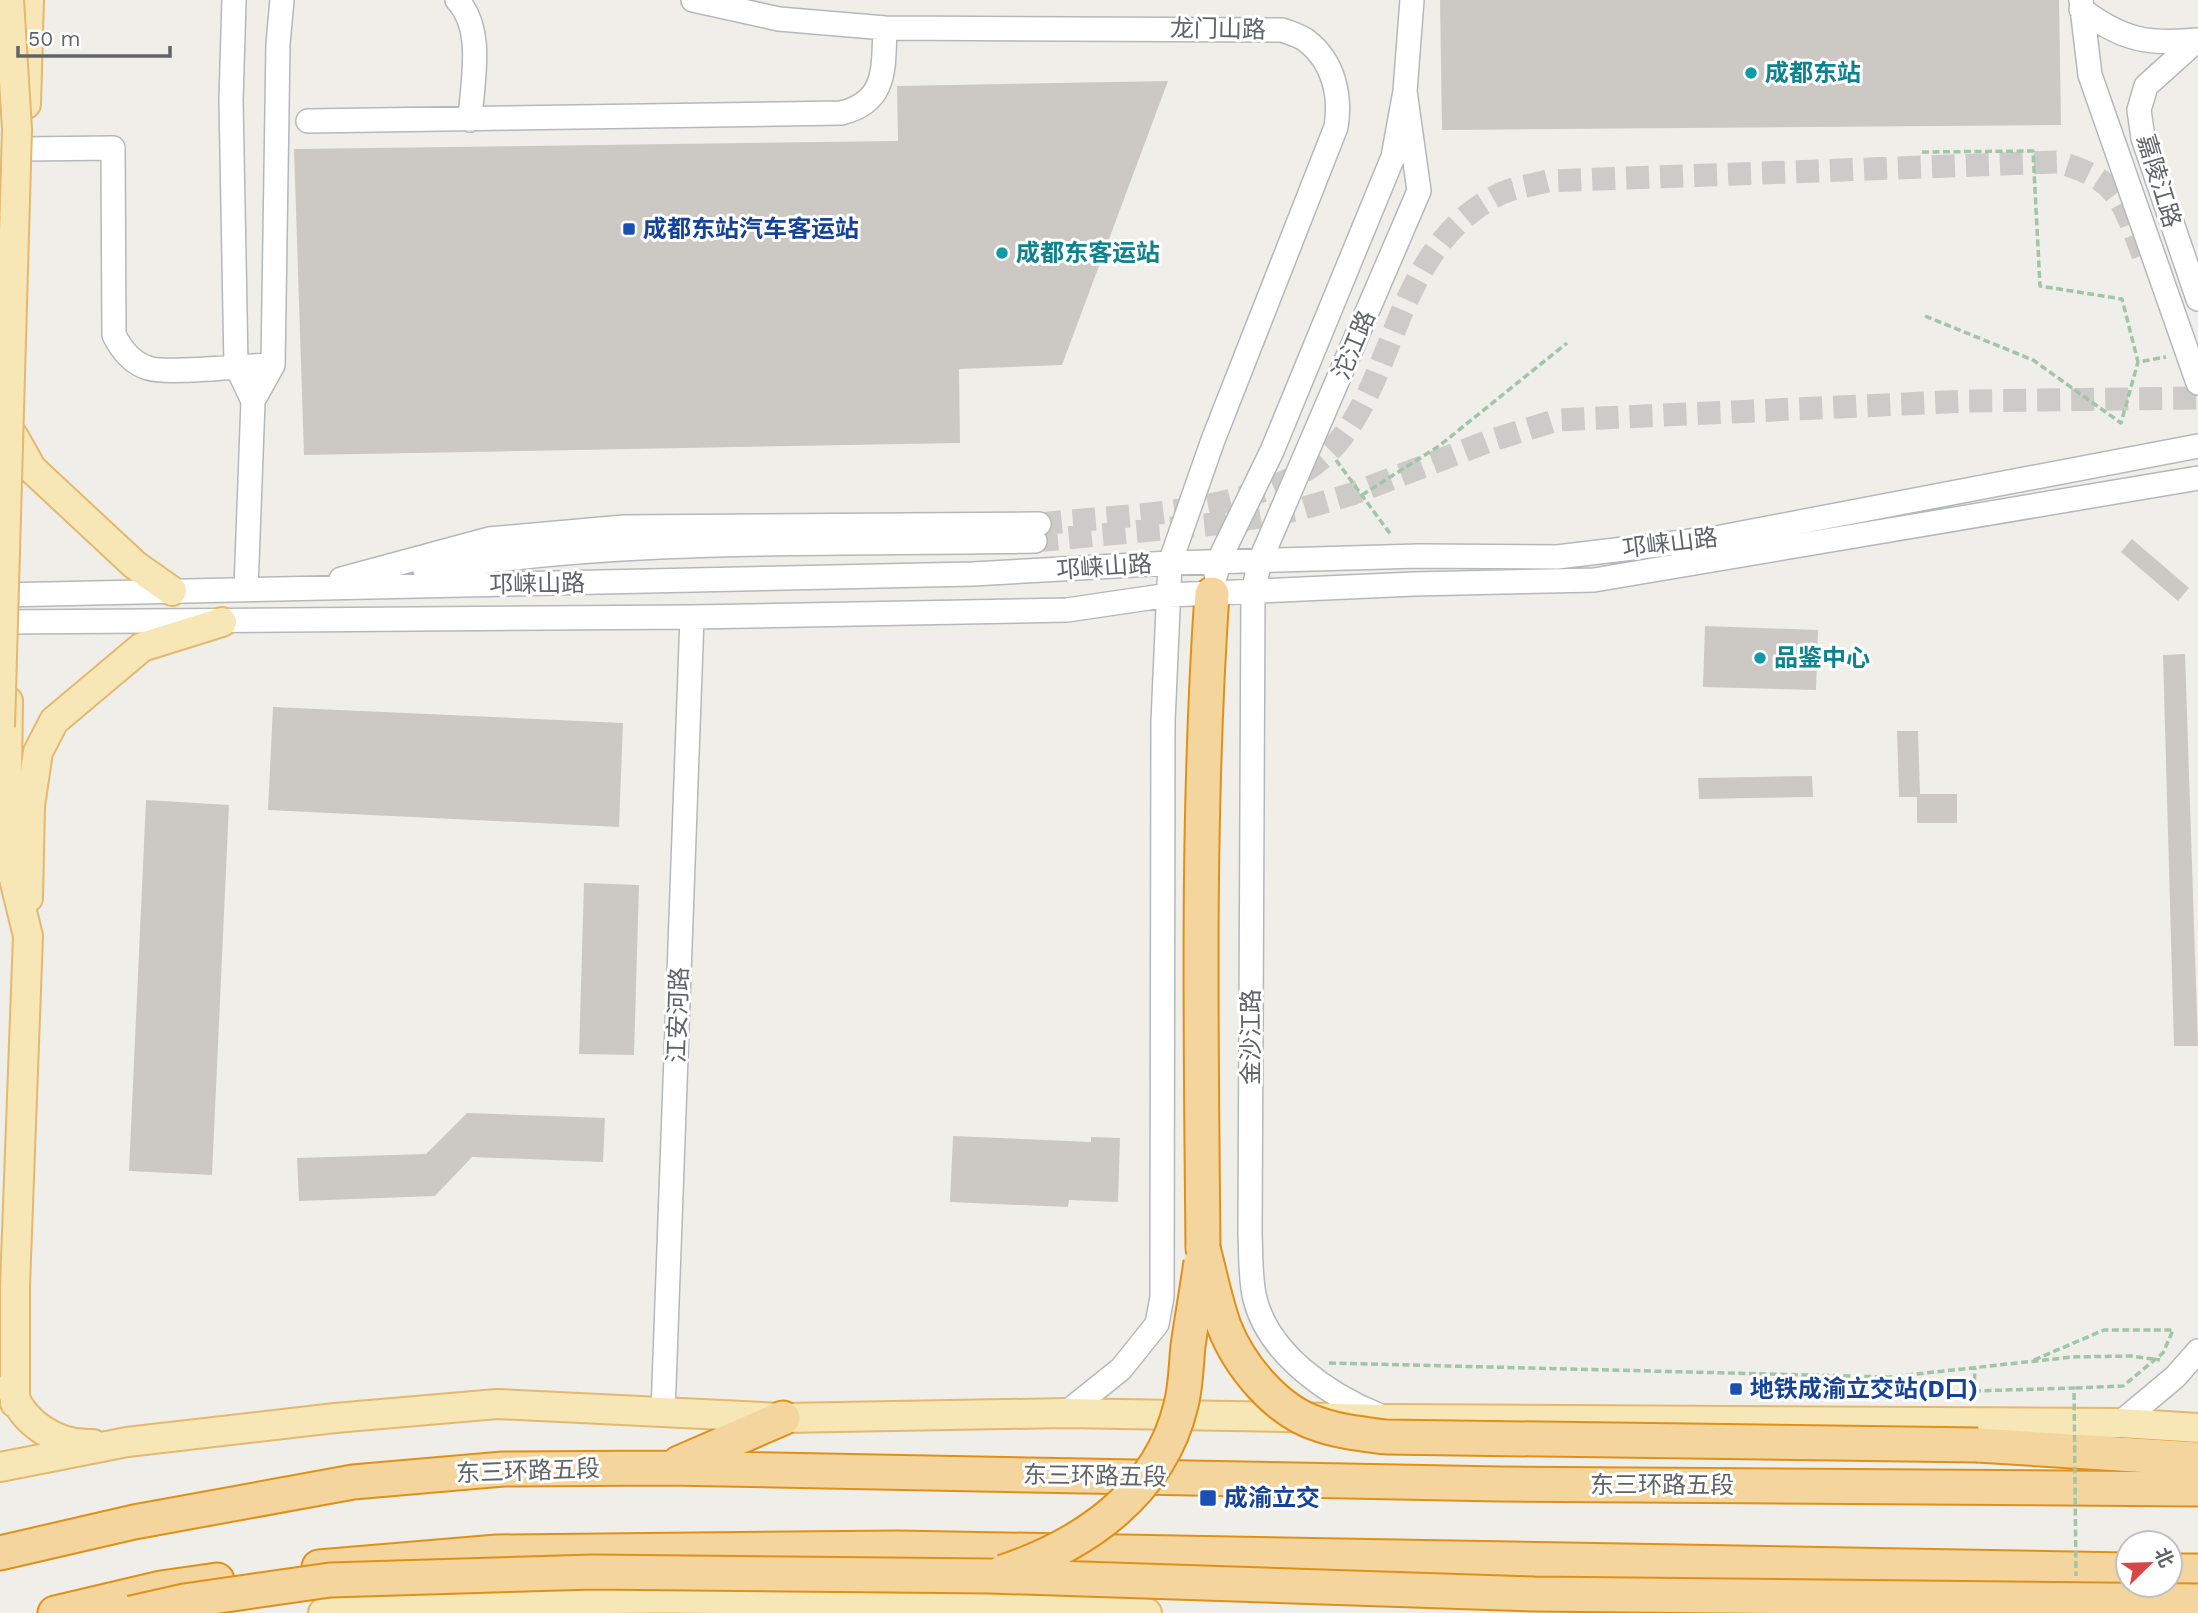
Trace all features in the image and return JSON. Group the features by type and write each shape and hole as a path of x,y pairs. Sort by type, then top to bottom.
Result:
{"highway":[{"path":"990,1576 1032,1563 1095,1526 1133,1497 1165,1451 1182,1404 1203,1248 1199,875 1203,719 1215,578"},
{"path":"1203,1248 1224,1325 1237,1353 1255,1379 1289,1408 1315,1424 1353,1433 1386,1437 1978,1446 2198,1460"},
{"path":"668,1468 783,1418"},
{"name":"东三环路五段","path":"0,1553 134,1522 353,1482 503,1469 668,1468 1500,1484 2198,1489"},
{"path":"55,1613 161,1588 282,1570 497,1552 898,1548 2114,1570"},
{"path":"131,1613 184,1601 330,1580 593,1572 990,1576 1534,1594 2198,1601"}],"main road":[{"path":"0,727 17,129 9,0"},
{"path":"28,936 6,846 5,608 14,437 29,0"},
{"path":"14,437 32,468 135,565 173,591"},
{"path":"15,1403 15,1286 30,806 38,752 54,722 142,647 222,622"},
{"path":"0,1337 15,1403 37,1428 80,1445 497,1404 783,1418 1066,1413 1386,1419 2120,1423 2198,1427"},
{"path":"0,1466 127,1442"},
{"path":"323,1613 427,1603 766,1598 1147,1613"}],"street":[{"path":"233,0 236,365 253,401"},
{"path":"246,589 253,401 272,365 278,44 282,0"},
{"path":"457,0 469,14 474,31 470,120"},
{"name":"龙门山路","path":"693,0 779,19 885,27 1282,30 1307,41 1334,80 1340,102 1336,127 1213,440 1170,563"},
{"path":"1215,578 1272,451 1393,157 1405,91 1412,0"},
{"path":"2081,5 2108,30 2132,39 2162,43 2197,40"},
{"path":"2081,5 2090,75 2198,383"},
{"path":"308,121 841,113 870,101 878,87 885,27"},
{"name":"嘉陵江路","path":"2197,40 2146,86 2139,110 2143,138 2198,299"},
{"name":"沱江路","path":"1253,592 1260,561 1419,191 1405,91"},
{"path":"24,149 113,148 114,335 121,349 148,368 166,370 272,365"},
{"name":"邛崃山路","path":"5,608 222,622 1067,610 1169,595 1260,561 1419,556 1557,557 1716,538 2198,446"},
{"name":"邛崃山路","path":"5,608 173,591 974,574 1170,563 1253,592 1415,584 1594,580 2198,478"},
{"path":"308,588 489,539 624,527 1037,533"},
{"path":"1066,1413 1121,1369 1157,1324 1162,1297 1163,722 1170,563"},
{"name":"金沙江路","path":"1253,592 1250,1234 1255,1300 1279,1346 1297,1363 1344,1401 1386,1419"},
{"name":"江安河路","path":"663,1413 692,617"},
{"path":"2120,1423 2175,1377 2192,1357"}],"path":[{"path":"1922,152 2032,151 2040,286 2122,299 2138,362 2121,423 2033,360 1925,316"},
{"path":"1362,495 1439,446 1567,343"},
{"path":"2138,362 2188,353"},
{"path":"1336,460 1392,536"},
{"path":"1975,1368 1974,1391 2123,1385 2163,1353 2173,1330 2104,1330 2026,1363"},
{"path":"1297,1363 1889,1377 2072,1357 2131,1356 2154,1360 2192,1357"},
{"path":"2074,1388 2077,1587"}],"building":[{"name":"成都东站","path":"1440,0 2059,0 2061,125 1442,130"},
{"path":"1168,81 1062,365 959,369 960,443 304,455 294,149 898,141 897,86"},
{"path":"2132,539 2189,588 2178,601 2121,552"},
{"name":"品鉴中心","path":"1705,626 1818,630 1816,690 1703,687"},
{"path":"2185,654 2198,1046 2174,1046 2163,655"},
{"path":"273,707 623,723 619,827 268,810"},
{"path":"1897,731 1918,731 1920,794 1957,794 1957,823 1917,823 1917,797 1899,797"},
{"path":"1812,776 1813,797 1699,799 1698,778"},
{"path":"146,800 229,805 212,1175 129,1171"},
{"path":"584,883 639,885 634,1055 579,1054"},
{"path":"467,1113 605,1118 603,1162 472,1157 435,1196 299,1201 297,1158 426,1154"},
{"path":"953,1136 1091,1142 1091,1137 1120,1138 1118,1202 1069,1200 1068,1207 950,1202"}],"tunnel":[{"path":"1039,524 1140,515 1210,505 1243,497 1303,472 1335,445 1359,412 1411,292 1433,253 1462,220 1502,193 1518,188 1548,181 2057,162 2094,176 2106,184 2122,205 2143,255"},
{"path":"1035,541 1226,523 1297,510 1352,494 1489,441 1557,420 1969,401 2198,398"}],"place":[{"name":"成都东站","path":"1751,73"},
{"name":"成都东站汽车客运站","path":"629,229"},
{"name":"成都东客运站","path":"1002,253"},
{"name":"品鉴中心","path":"1760,658"},
{"name":"地铁成渝立交站(D口)","path":"1736,1389"},
{"name":"成渝立交","path":"1208,1498"}]}
